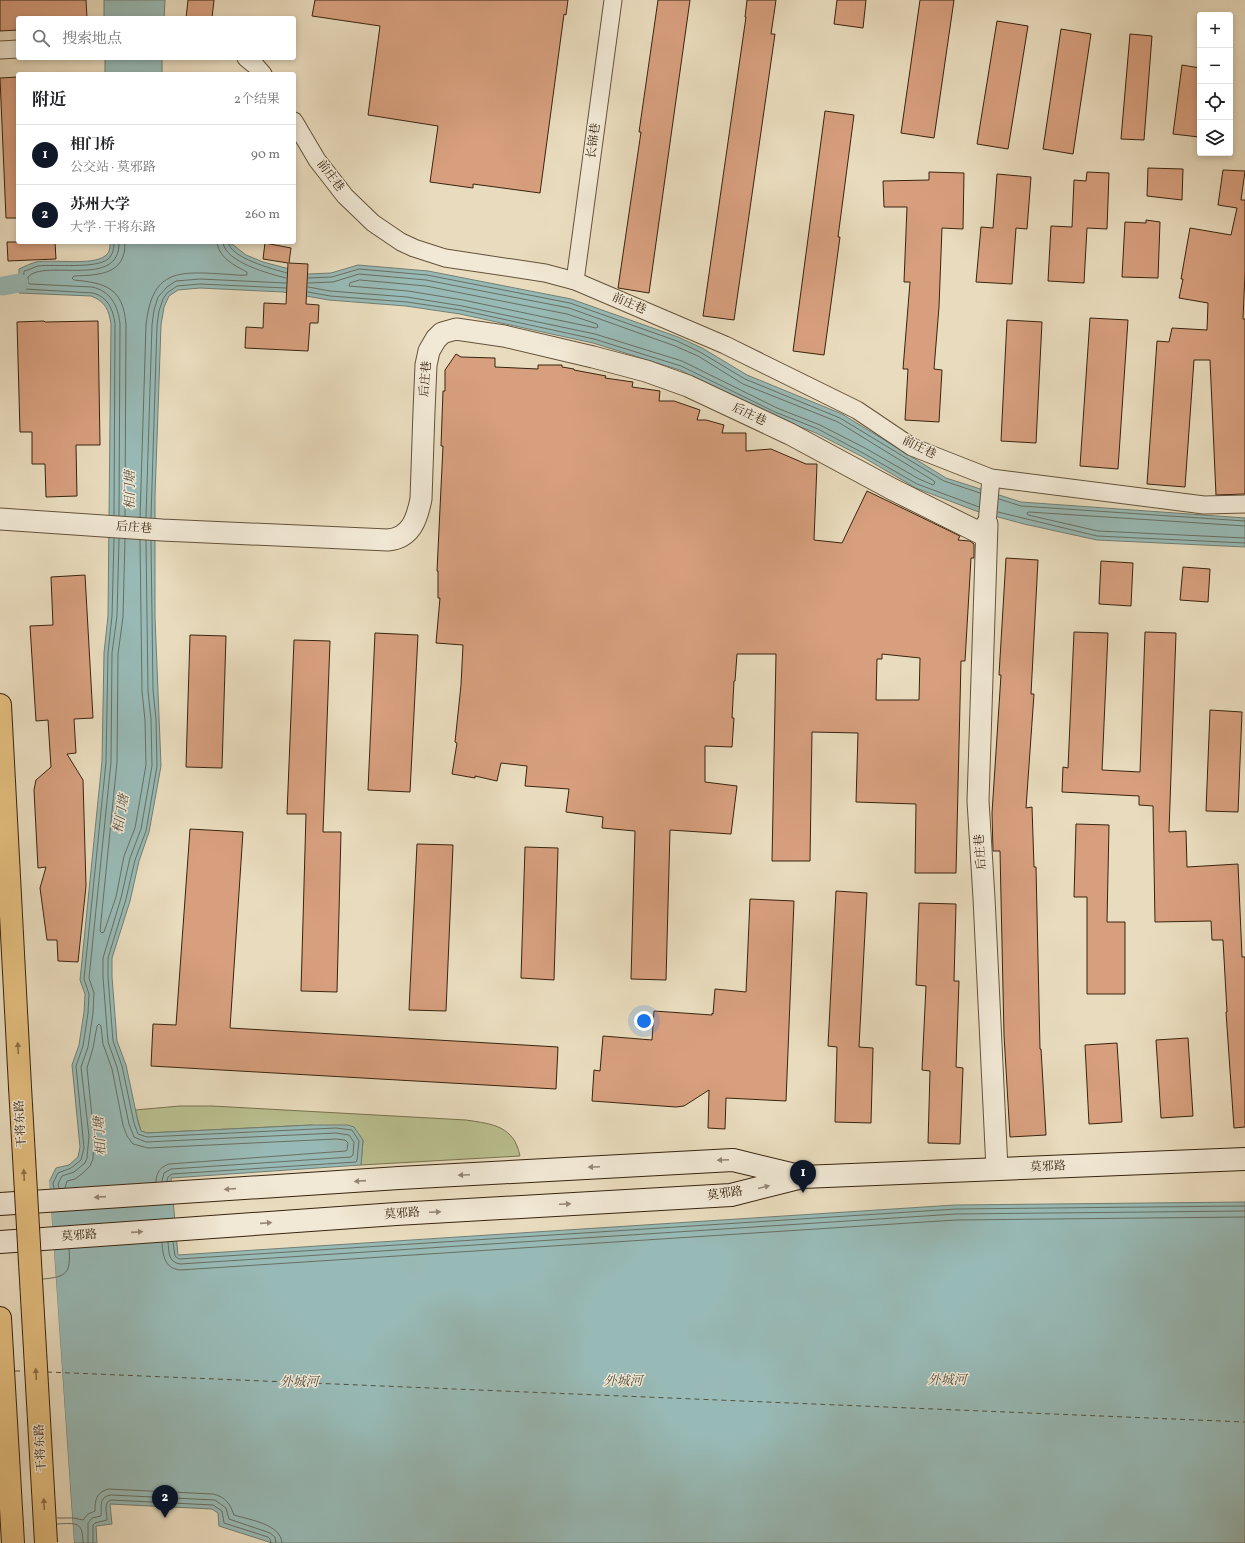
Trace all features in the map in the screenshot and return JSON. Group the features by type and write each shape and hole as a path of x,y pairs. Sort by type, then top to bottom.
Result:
{"main road":[{"name":"干将东路","path":"0,705 46,1543"},
{"name":"莫邪路","path":"0,1242 396,1214 731,1195 802,1177 1245,1159"},
{"name":"莫邪路","path":"0,1204 398,1178 733,1160 802,1177"},
{"path":"0,1318 13,1543"}],"street":[{"name":"长锦巷","path":"575,281 613,0"},
{"path":"0,50 16,49"},
{"path":"249,60 261,72"},
{"name":"前庄巷","path":"296,124 320,164 345,196 373,223 401,242 414,248 445,258 545,273 575,281 725,345 857,410 912,447 991,478 1204,505 1245,504"},
{"name":"后庄巷","path":"0,519 162,530 388,540 399,538 407,533 414,524 421,499 425,388 429,351 436,339 442,333 456,329 504,336 593,357 646,371 688,386 790,434 892,489 987,530"},
{"name":"后庄巷","path":"991,478 987,530 978,801 997,1169"}],"green space":[{"path":"180,1106 212,1106 466,1120 493,1125 507,1132 513,1138 520,1156 361,1165 363,1140 312,1125 147,1133 141,1131 135,1110"}],"water":[{"path":"104,0 165,0 164,16 104,16"},
{"path":"105,60 162,60 162,72 105,72"},
{"path":"110,244 232,244 246,255 263,262 308,274 331,273 358,265 428,271 571,299 678,337 702,348 747,375 842,414 946,478 1021,502 1245,518 1245,547 1097,540 1024,524 976,511 916,488 861,456 816,433 773,416 680,370 593,343 460,314 406,306 329,300 283,292 200,288 178,290 169,296 164,307 161,325 155,496 155,617 161,766 149,832 139,861 130,901 112,958 112,977 117,1041 126,1065 141,1131 147,1133 312,1125 348,1125 354,1127 363,1140 361,1165 171,1178 178,1255 955,1205 1245,1202 1245,1543 272,1543 219,1526 218,1513 212,1509 110,1504 112,1524 96,1526 97,1543 74,1543 49,1182 56,1168 69,1165 78,1157 80,1147 72,1065 79,1045 84,1012 85,994 80,980 102,761 104,653 108,616 111,324 106,307 103,303 91,296 19,293 19,269 36,262 43,261 91,261 105,256 110,248"}],"pier":[{"path":"49,1178 74,1543 72,1543 72,1535 0,1539 0,1266 53,1261 47,1182"}],"building":[{"path":"0,0 86,0 87,16 16,16 16,30 0,31"},
{"path":"188,0 214,0 212,16 186,16"},
{"path":"315,0 568,0 566,15 564,14 540,193 473,184 473,188 430,182 438,126 368,115 380,26 312,16"},
{"path":"658,0 690,0 649,293 618,288 641,132 639,132"},
{"path":"747,0 776,0 771,34 775,34 734,320 703,316 746,17"},
{"path":"837,0 866,0 863,28 834,24"},
{"path":"920,0 954,0 934,138 901,133"},
{"path":"997,21 1028,26 1008,149 977,144"},
{"path":"1061,29 1091,34 1073,154 1043,149"},
{"path":"1130,34 1152,36 1144,140 1121,139"},
{"path":"1182,65 1197,68 1197,137 1173,134"},
{"path":"16,77 16,218 6,218 0,78"},
{"path":"825,111 854,115 838,237 840,237 824,355 793,351"},
{"path":"1148,168 1183,169 1182,200 1147,196"},
{"path":"1223,170 1245,171 1241,200 1245,200 1245,273 1243,319 1245,319 1245,494 1216,495 1210,360 1194,360 1185,487 1147,484 1157,341 1169,342 1172,328 1207,330 1208,303 1179,298 1190,228 1231,235 1237,208 1218,205"},
{"path":"929,172 964,173 963,229 942,228 939,307 934,369 942,370 939,422 905,420 908,369 903,369 910,282 904,282 907,207 884,207 883,181 929,180"},
{"path":"1087,172 1109,173 1107,229 1087,228 1084,283 1048,281 1051,226 1072,227 1074,180 1086,181"},
{"path":"997,174 1031,177 1027,229 1016,228 1012,284 976,282 981,227 993,228"},
{"path":"1146,220 1160,222 1158,278 1122,277 1125,222 1146,223"},
{"path":"7,242 16,242 16,244 55,244 56,259 8,261"},
{"path":"265,244 270,244 291,248 289,263 308,264 306,304 319,305 318,323 310,323 308,351 245,348 246,327 263,328 264,303 286,304 288,263 263,259"},
{"path":"1090,318 1128,320 1118,469 1080,466"},
{"path":"1007,320 1042,322 1036,443 1001,441"},
{"path":"98,321 100,445 76,445 77,496 46,497 45,464 32,464 32,432 20,432 17,322"},
{"path":"456,354 461,357 495,358 495,367 538,369 538,365 562,365 562,367 574,370 606,376 605,378 633,382 632,387 660,391 659,401 674,401 700,410 697,420 706,420 724,425 722,433 746,433 746,451 771,449 806,464 817,464 814,540 842,543 867,491 960,536 958,540 970,541 974,544 974,558 971,558 965,661 961,661 956,873 915,873 916,804 856,802 858,733 812,732 810,861 772,861 776,654 737,654 732,718 734,718 732,747 705,746 705,782 737,786 731,834 670,830 666,980 631,979 635,831 602,828 603,817 566,812 569,789 525,786 527,766 501,763 497,781 475,776 475,778 452,774 457,743 455,742 461,685 463,645 436,643 440,598 438,598 437,571 445,370","holes":["882,654 920,658 919,700 876,700 877,659 882,659"]},
{"path":"1006,558 1038,560 1031,694 1034,694 1026,808 1032,807 1034,867 1036,867 1040,1049 1046,1135 1010,1137 1004,1035 1000,851 993,851 992,813 1001,675 999,675"},
{"path":"1101,561 1133,563 1131,606 1099,604"},
{"path":"1183,567 1210,569 1208,602 1180,600"},
{"path":"85,575 93,718 74,719 76,753 67,754 83,780 86,886 78,962 58,961 57,940 47,940 40,888 46,867 38,868 34,790 36,780 51,767 48,720 36,721 30,626 53,625 51,577"},
{"path":"1074,632 1108,633 1102,770 1140,772 1145,632 1176,633 1169,832 1186,831 1187,867 1238,864 1242,957 1245,957 1245,1127 1234,1128 1226,1012 1223,940 1212,940 1211,921 1155,922 1153,806 1139,805 1139,796 1062,792 1063,767 1068,768"},
{"path":"375,633 418,635 410,792 368,790"},
{"path":"190,635 226,636 222,768 186,767"},
{"path":"294,640 330,641 323,832 341,832 337,992 301,991 306,814 287,814"},
{"path":"1210,710 1242,712 1238,812 1206,811"},
{"path":"1076,824 1109,825 1107,922 1125,922 1125,994 1087,994 1087,897 1074,897"},
{"path":"190,829 243,832 230,1028 558,1047 556,1089 151,1066 153,1024 176,1025"},
{"path":"417,844 453,845 446,1011 409,1010"},
{"path":"525,847 558,848 554,980 521,978"},
{"path":"836,891 867,893 859,1047 873,1048 871,1123 835,1122 837,1047 828,1046"},
{"path":"750,899 794,901 786,1101 726,1098 725,1129 708,1128 709,1090 684,1106 676,1107 592,1101 594,1070 600,1071 603,1036 652,1040 654,1011 712,1015 715,989 746,992"},
{"path":"919,903 956,904 954,981 959,981 956,1067 963,1068 960,1144 928,1143 930,1071 922,1070 926,986 916,985"},
{"path":"1188,1038 1193,1116 1161,1118 1156,1040"},
{"path":"1117,1043 1122,1122 1089,1124 1085,1045"}],"waterway":[{"path":"3,286 19,283"}],"ferry route":[{"path":"15,1371 25,1371"},
{"path":"47,1372 1245,1422"}],"place":[{"name":"相门桥","path":"803,1193"},
{"name":"苏州大学","path":"165,1518"}],"water label":[{"name":"相门塘","path":"131,490"},
{"name":"相门塘","path":"122,814"},
{"name":"相门塘","path":"101,1136"},
{"name":"外城河","path":"947,1381"},
{"name":"外城河","path":"623,1382"},
{"name":"外城河","path":"299,1383"}]}
